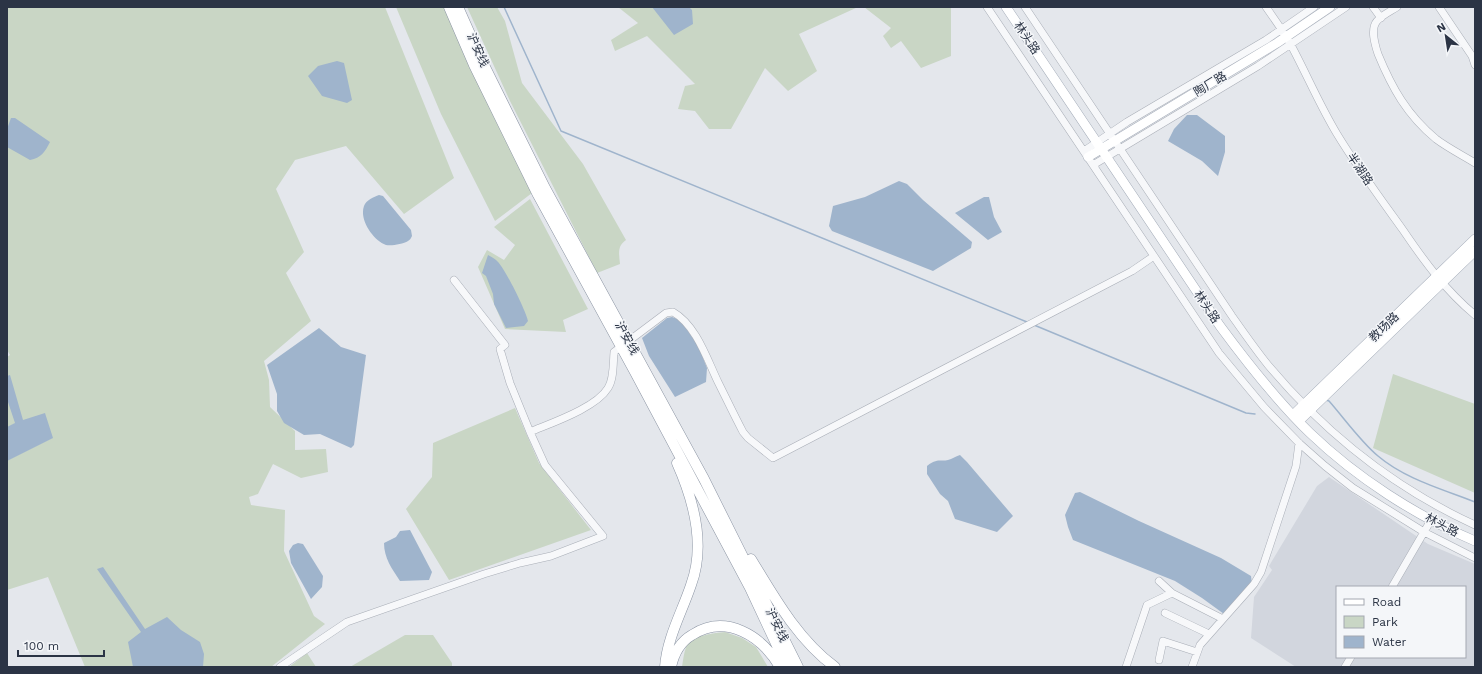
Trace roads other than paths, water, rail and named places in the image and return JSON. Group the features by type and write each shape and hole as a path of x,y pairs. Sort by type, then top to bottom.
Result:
{"highway":[{"name":"沪安线","path":"449,7 474,65 516,151 625,344 704,479 798,667"},
{"name":"沪安线","path":"458,7 488,74 625,344 635,372 750,588 787,667"},
{"path":"635,372 680,470 691,498 697,523 698,552 692,583 674,630 664,667"},
{"path":"704,479 772,593 791,621 821,657 835,667"},
{"path":"671,667 672,659 680,645 688,637 698,631 715,626 731,627 747,633 762,644 775,658 780,667"}],"main road":[{"name":"林头路","path":"1006,7 1220,326 1247,363 1310,434 1355,472 1384,492 1431,520 1475,541"},
{"name":"陶厂路","path":"1089,158 1286,37 1330,7"},
{"name":"教场路","path":"1296,418 1440,279 1475,239"},
{"name":"教场路","path":"1440,279 1475,251"}],"street":[{"path":"988,7 1219,353 1264,407 1324,466 1353,488 1424,532 1475,558"},
{"path":"1024,7 1256,350 1282,381 1343,442 1391,478 1444,510 1475,525"},
{"name":"半湖路","path":"1266,7 1286,37 1337,134 1384,204 1440,279 1461,303 1475,315"},
{"path":"1286,37 1314,7"},
{"path":"1286,37 1346,7"},
{"path":"1373,7 1381,18"},
{"path":"1397,7 1375,24 1375,43 1386,74 1401,102 1414,118 1436,139 1475,163"},
{"path":"1439,7 1472,56 1475,65"},
{"path":"530,432 583,409 603,395 610,382 614,352 666,313 673,312 681,316 701,344 743,432 748,438 773,458 1132,271 1154,256"},
{"path":"280,667 347,622 484,574 520,563 551,556 603,536 545,464 510,383 500,350 505,345 454,280"},
{"path":"1192,667 1197,652 1209,634 1254,584 1261,572 1296,466 1299,443"},
{"path":"1393,586 1431,520"},
{"path":"1159,581 1172,593 1223,619"},
{"path":"1126,667 1147,605 1172,593"},
{"path":"1165,613 1209,634"},
{"path":"1158,660 1163,641 1197,652"},
{"path":"1345,667 1350,658"}],"water":[{"path":"652,7 689,7 692,10 693,24 674,35"},
{"path":"337,61 344,63 352,100 347,103 322,96 308,76 318,66"},
{"path":"1187,115 1197,115 1225,136 1225,152 1218,176 1202,161 1168,141 1174,129"},
{"path":"11,118 15,118 50,142 40,156 30,160 7,147 7,129"},
{"path":"899,181 907,184 923,200 972,242 971,248 933,271 832,231 829,226 833,206 865,197"},
{"path":"379,195 383,196 411,230 412,236 409,241 386,245 376,239 368,229 365,223 363,211 364,206 368,200"},
{"path":"984,197 989,197 994,217 1002,232 988,240 955,213"},
{"path":"488,255 500,264 514,289 528,321 524,326 506,328 494,304 493,294 486,276 482,273"},
{"path":"672,317 680,320 698,345 707,368 706,382 675,397 649,356 642,338 667,318"},
{"path":"319,328 341,347 366,355 354,445 351,448 320,434 304,435 284,423 277,411 277,394 267,365"},
{"path":"10,375 23,420 45,413 53,438 7,461 7,427 15,423 7,399 7,376"},
{"path":"960,455 1013,516 997,532 955,519 948,501 940,494 927,474 927,466 931,463 952,459"},
{"path":"1080,492 1139,521 1221,558 1251,576 1252,584 1224,614 1175,581 1073,540 1065,515 1075,493"},
{"path":"410,530 432,572 429,580 400,581 391,568 385,554 384,543 396,537 400,531"},
{"path":"298,543 303,544 323,576 322,587 311,599 291,563 289,551 293,545"},
{"path":"103,567 145,629 167,617 181,630 200,642 204,654 203,667 133,667 128,642 141,632 97,569"}],"waterway":[{"path":"504,7 561,131 1027,322"},
{"path":"1034,325 1246,413 1255,414"},
{"path":"1326,400 1329,401 1365,444 1389,464 1424,483 1475,502"}]}
